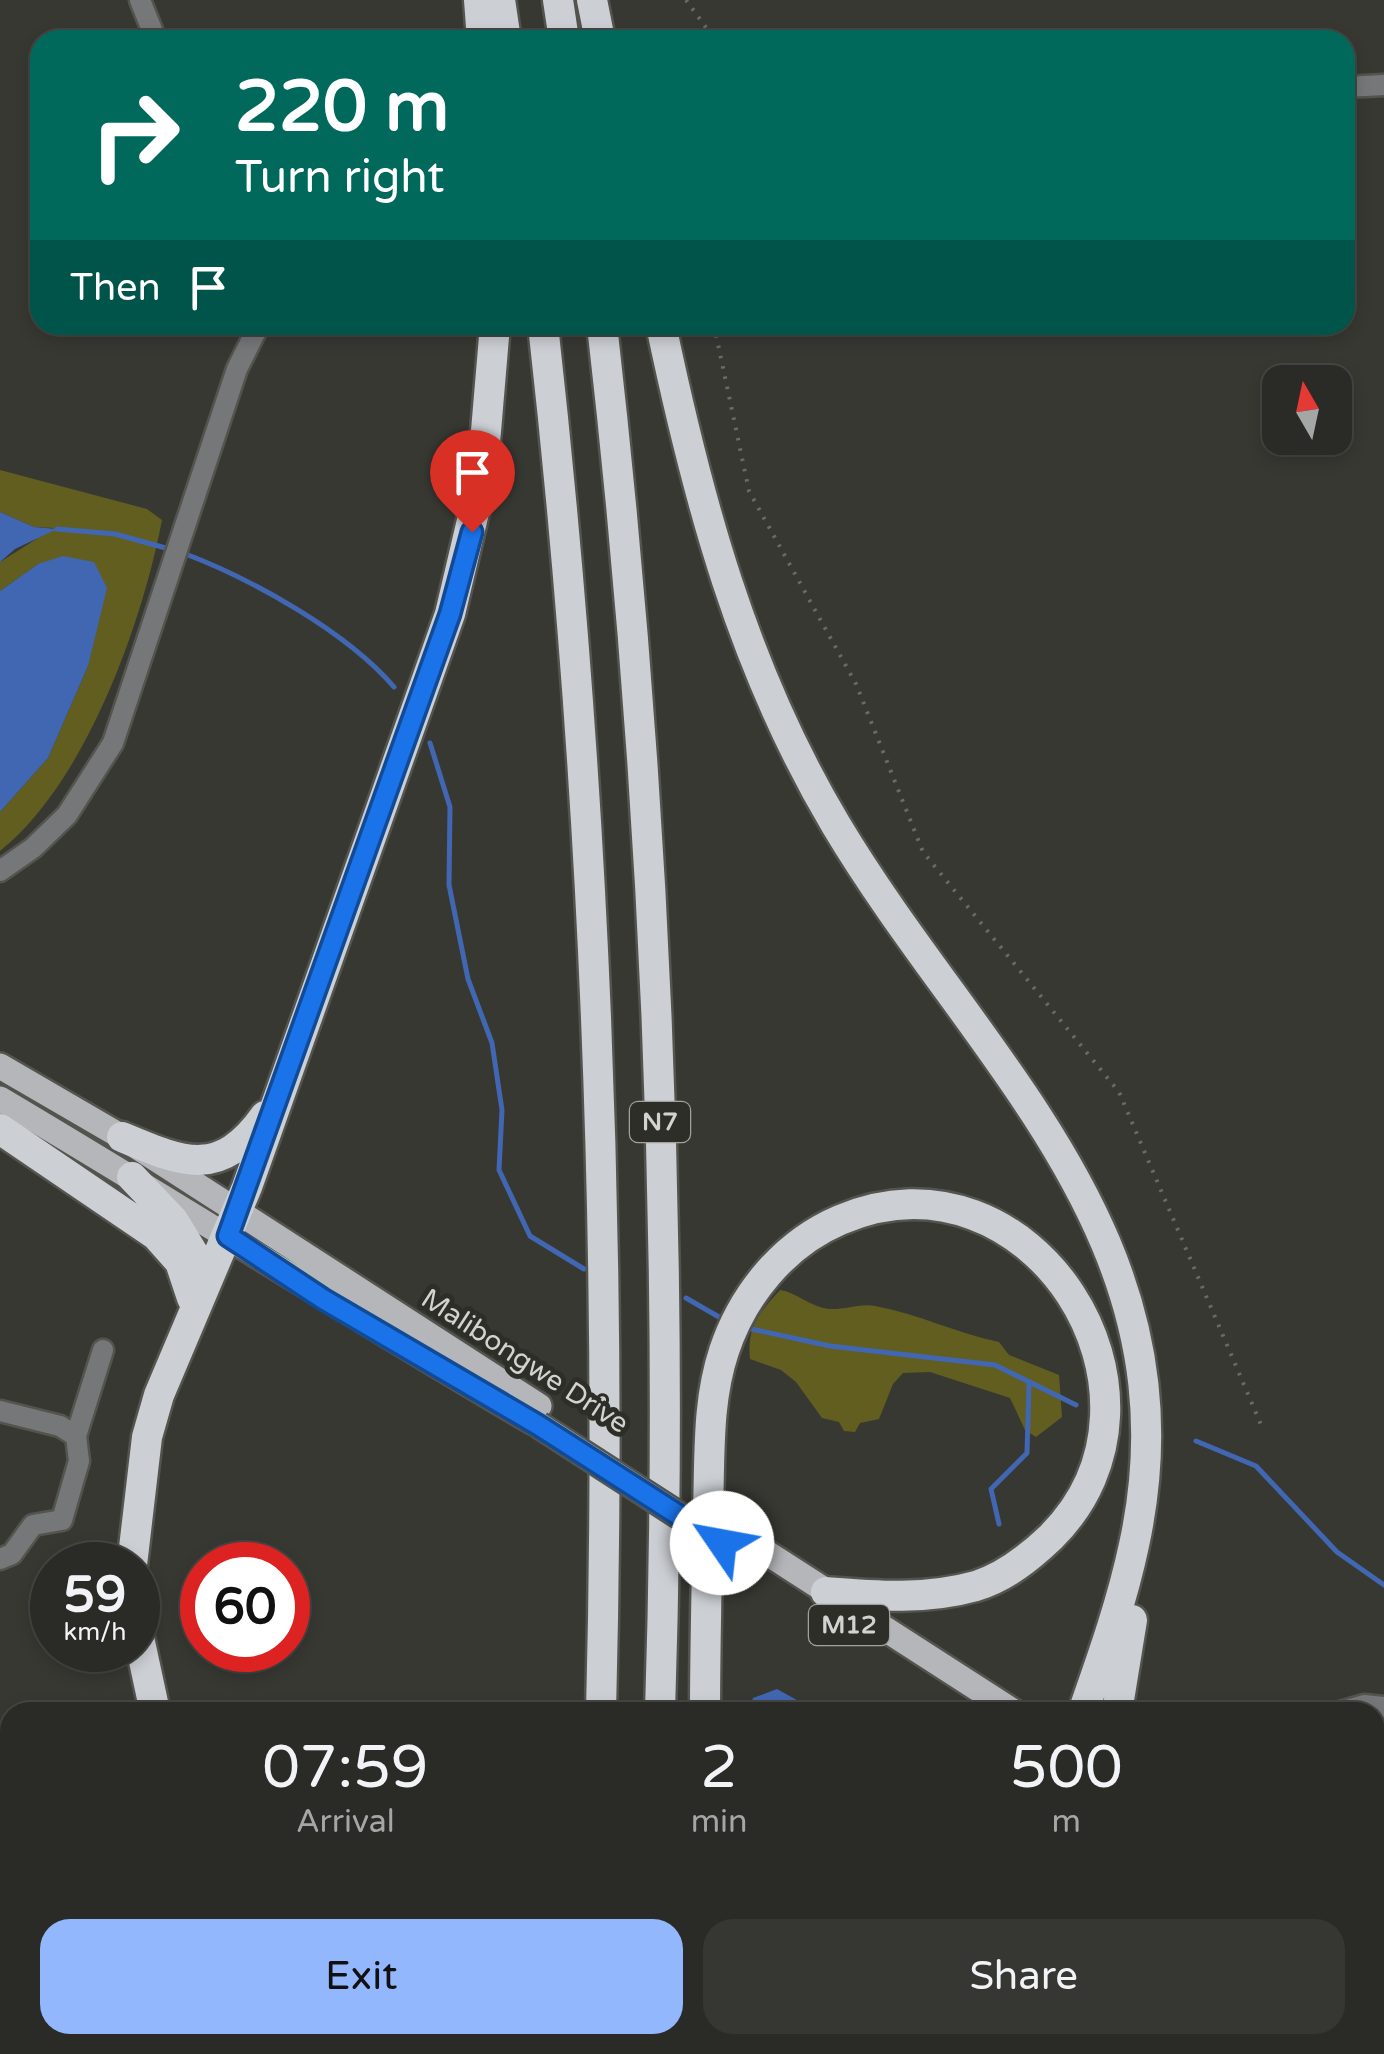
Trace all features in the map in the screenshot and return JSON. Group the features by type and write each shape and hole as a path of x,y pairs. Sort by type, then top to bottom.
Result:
{"highway":[{"path":"479,0 481,30"},
{"path":"500,0 504,30"},
{"path":"558,0 562,30"},
{"path":"592,0 598,30"},
{"path":"135,1542 148,1437 181,1342 232,1224 278,1098 458,586 488,430 493,335"},
{"name":"N7","path":"544,335 565,540 587,830 600,1124 605,1420 601,1702"},
{"name":"N7","path":"603,335 624,532 644,785 660,1101 665,1438 660,1702"},
{"path":"663,335 696,486 718,564 789,738 867,874 1064,1156 1114,1258 1136,1338 1144,1406 1143,1468 1135,1543 1138,1581 1120,1702"},
{"path":"122,1137 176,1160 205,1162 248,1140 278,1098"},
{"path":"0,1130 156,1235 180,1262 192,1298"},
{"path":"132,1177 173,1220 197,1257 181,1342"},
{"path":"705,1702 711,1409 734,1323 761,1280 793,1247 828,1225 876,1209 937,1206 1004,1230 1057,1273 1092,1329 1106,1398 1097,1456 1080,1499 1035,1552 1006,1574 978,1585 933,1596 826,1592"},
{"path":"1086,1702 1135,1543"},
{"path":"146,1672 153,1702"}],"main road":[{"name":"Malibongwe Drive","path":"0,1066 122,1137 232,1224 722,1534 968,1702"},
{"name":"Malibongwe Drive","path":"0,1099 132,1177 232,1224"},
{"name":"Malibongwe Drive","path":"722,1534 826,1592 998,1702"}],"street":[{"path":"140,0 152,30"},
{"path":"1355,86 1384,85"},
{"path":"0,871 55,828 98,773 125,713 237,369 253,335"},
{"path":"0,1559 12,1554 33,1525 62,1520 78,1462 76,1436 103,1350"},
{"path":"0,1411 60,1426 76,1436"}],"path":[{"path":"686,0 708,30"},
{"path":"716,335 748,491 856,684 923,852 1118,1092 1262,1428"}],"shaded area":[{"path":"0,470 147,509 162,520 124,653 83,744 31,822 0,851 0,812 48,758 88,666 38,564 0,591 0,562 54,528 34,527 0,512"},
{"path":"780,1290 822,1308 875,1306 999,1342 1009,1355 1059,1375 1062,1417 1036,1437 1025,1430 1010,1398 930,1372 903,1373 893,1384 879,1419 860,1423 855,1432 844,1431 839,1422 822,1418 796,1382 781,1370 750,1359 750,1338 756,1322"}],"water":[{"path":"0,512 34,527 57,529 15,549 0,562"},
{"path":"63,556 94,562 107,588 88,666 48,758 0,812 0,591 38,564"},
{"path":"777,1689 800,1702 752,1702"}],"waterway":[{"path":"57,529 115,534 173,550"},
{"path":"183,553 297,609 351,647 394,687"},
{"path":"430,743 450,807 449,885 468,979 492,1043 502,1110 499,1170 530,1236 584,1269"},
{"path":"686,1298 719,1317"},
{"path":"747,1328 830,1346 995,1365 1076,1405"},
{"path":"999,1524 991,1489 1027,1453 1029,1384"},
{"path":"1196,1441 1256,1466 1337,1552 1384,1585"}],"route":[{"path":"472,532 450,614 228,1236 323,1299 538,1425 722,1543"}]}
